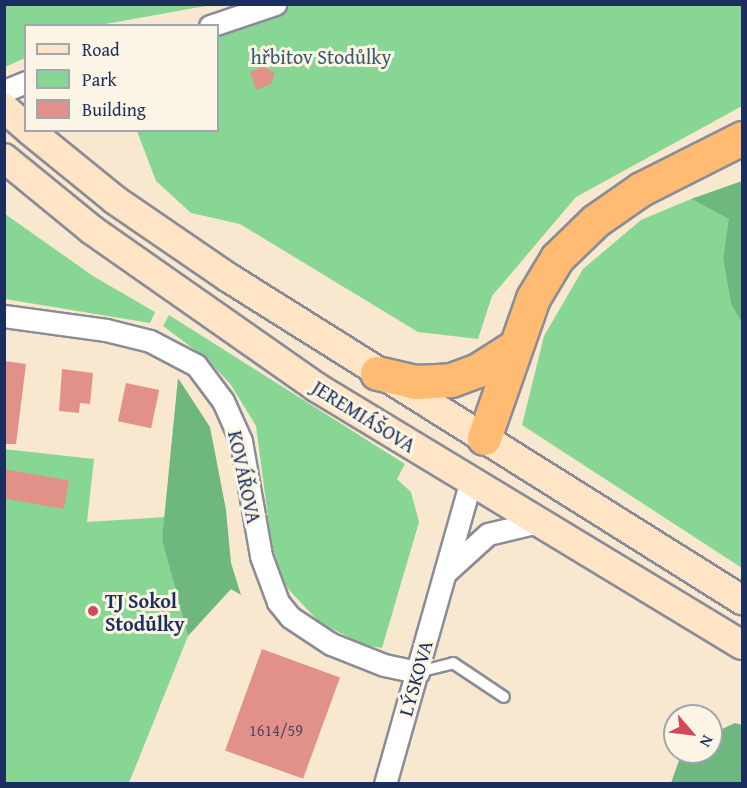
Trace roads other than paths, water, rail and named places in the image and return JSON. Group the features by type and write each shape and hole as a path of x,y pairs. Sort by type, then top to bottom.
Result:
{"highway":[{"path":"484,438 533,298 556,258 595,221 641,189 742,138"},
{"path":"377,373 415,382 452,380 478,370 514,347"}],"main road":[{"path":"4,108 24,125"},
{"path":"31,132 116,200 195,256 377,373 742,600"},
{"name":"JEREMIÁŠOVA","path":"4,158 92,230 316,387 471,481 543,521 742,645"},
{"path":"471,481 484,438"}],"street":[{"path":"216,24 275,4"},
{"path":"4,91 24,83"},
{"name":"KOVÁŘOVA","path":"4,316 106,330 150,340 195,365 223,401 241,441 261,556 278,602 290,617 332,644 366,658 417,672"},
{"name":"LÝSKOVA","path":"385,783 471,481"},
{"path":"445,573 488,534 543,521"}],"lane":[{"path":"417,672 453,663 504,697"}],"place":[{"name":"TJ Sokol Stodůlky","path":"93,611"}],"park label":[{"name":"hřbitov Stodůlky","path":"321,56"}]}
